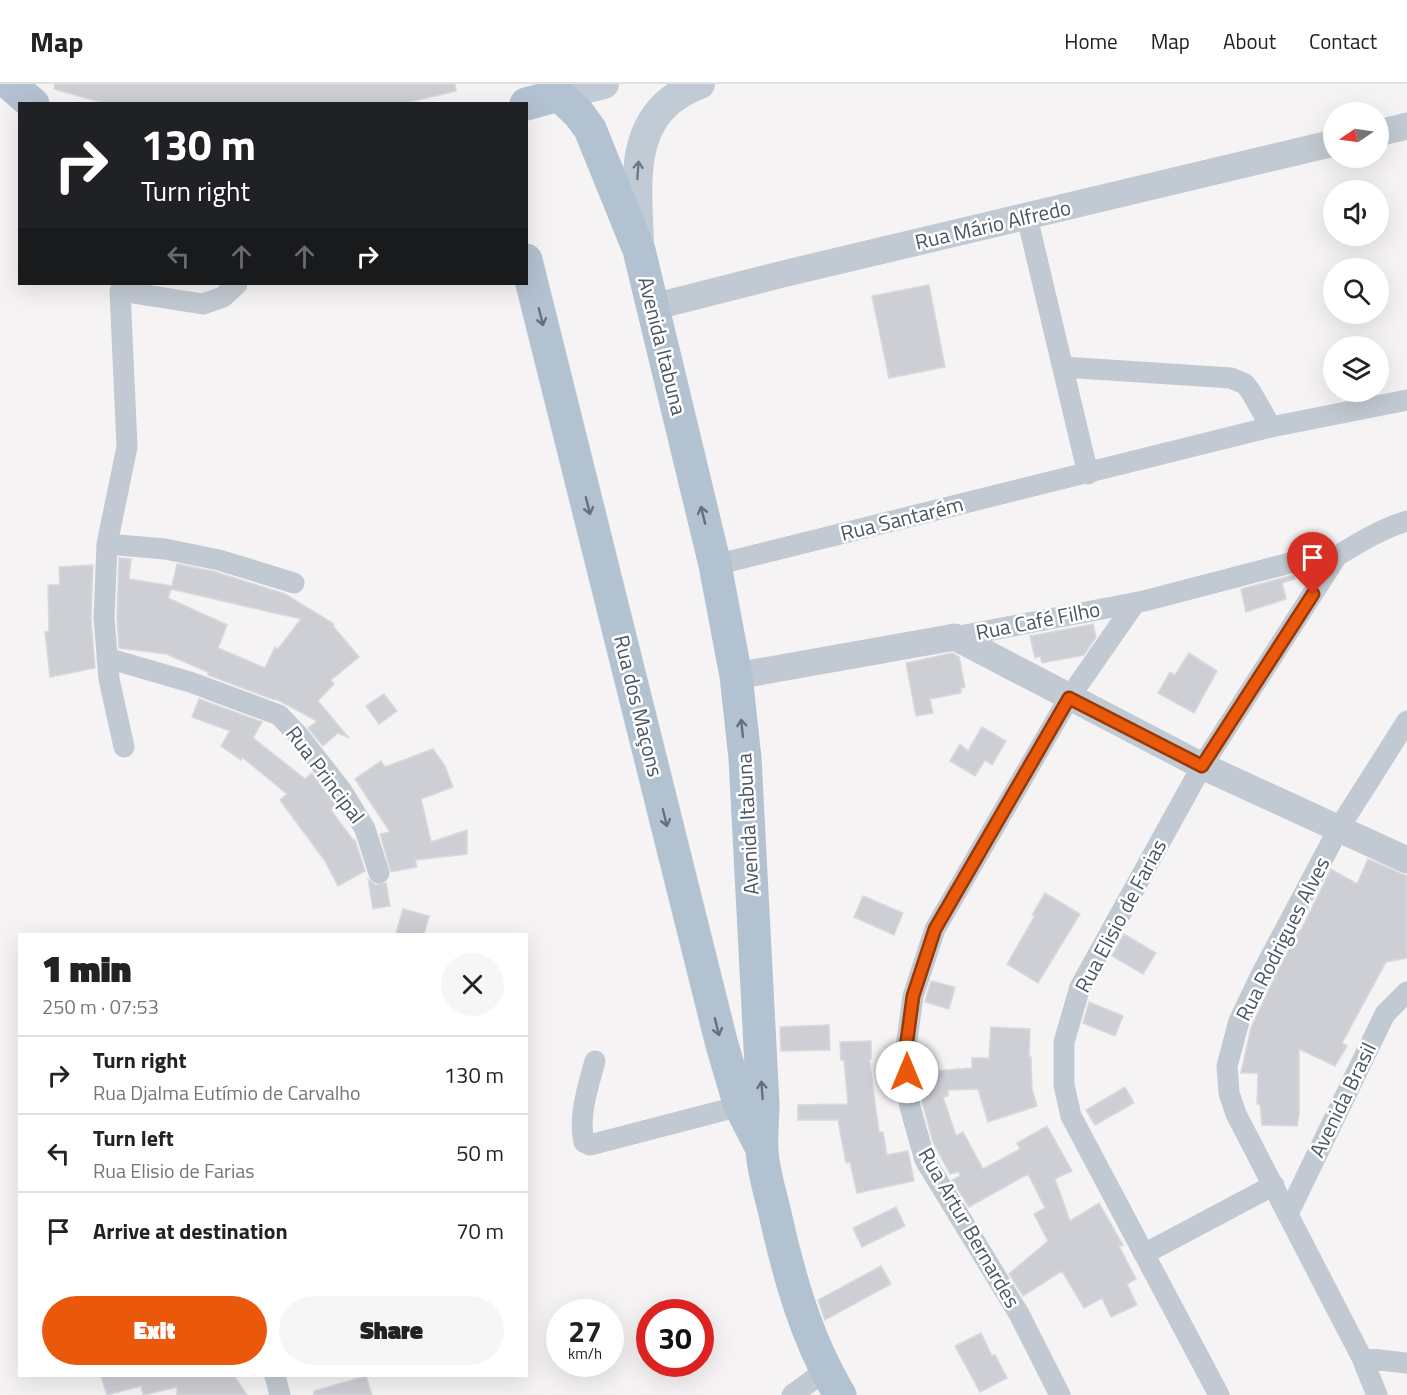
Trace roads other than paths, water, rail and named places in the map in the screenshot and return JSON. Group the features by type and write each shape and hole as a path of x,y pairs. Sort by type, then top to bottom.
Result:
{"main road":[{"path":"10,84 31,102"},
{"path":"528,103 604,84"},
{"name":"Avenida Itabuna","path":"639,250 637,171 641,145 653,119 669,102 700,84"},
{"name":"Avenida Itabuna","path":"560,95 590,129 639,250 715,565 736,676 745,758 763,1104 762,1149 778,1229 799,1304 833,1383"},
{"name":"Rua dos Maçons","path":"528,268 722,1045 740,1106 762,1149"},
{"path":"708,989 756,985"}],"street":[{"path":"1389,130 1407,126"},
{"name":"Rua Mário Alfredo","path":"653,307 1323,146"},
{"path":"1027,217 1088,474"},
{"path":"124,747 109,679 104,618 107,544 128,447 120,291 203,304 223,297 236,285"},
{"path":"1063,367 1231,378 1245,384 1271,427"},
{"name":"Rua Santarém","path":"715,565 1271,427 1407,400"},
{"path":"1337,556 1372,535 1407,521"},
{"path":"107,544 165,549 208,558 294,583"},
{"name":"Rua Café Filho","path":"736,676 1134,603 1290,563 1337,556"},
{"name":"Rua Elisio de Farias","path":"1219,1395 1071,1116 1064,1085 1064,1042 1080,987 1202,766 1337,556"},
{"name":"Rua Artur Bernardes","path":"1060,1395 1019,1314 925,1160 910,1107 905,1055 913,996 935,929 1069,698 1134,603"},
{"path":"955,637 1202,766 1407,860"},
{"name":"Rua Principal","path":"107,658 190,682 279,716 298,735 342,791 365,829 379,873"},
{"name":"Rua Rodrigues Alves","path":"1377,1395 1362,1358 1236,1114 1229,1093 1227,1066 1239,1021 1252,993 1339,828 1407,721"},
{"name":"Avenida Brasil","path":"1288,1214 1385,1014 1407,992"},
{"path":"595,1061 584,1102 582,1135 584,1142 590,1145 740,1106"},
{"path":"1144,1254 1274,1185"},
{"path":"1362,1358 1407,1364"},
{"path":"275,1377 280,1395"},
{"path":"792,1395 833,1383"}]}
